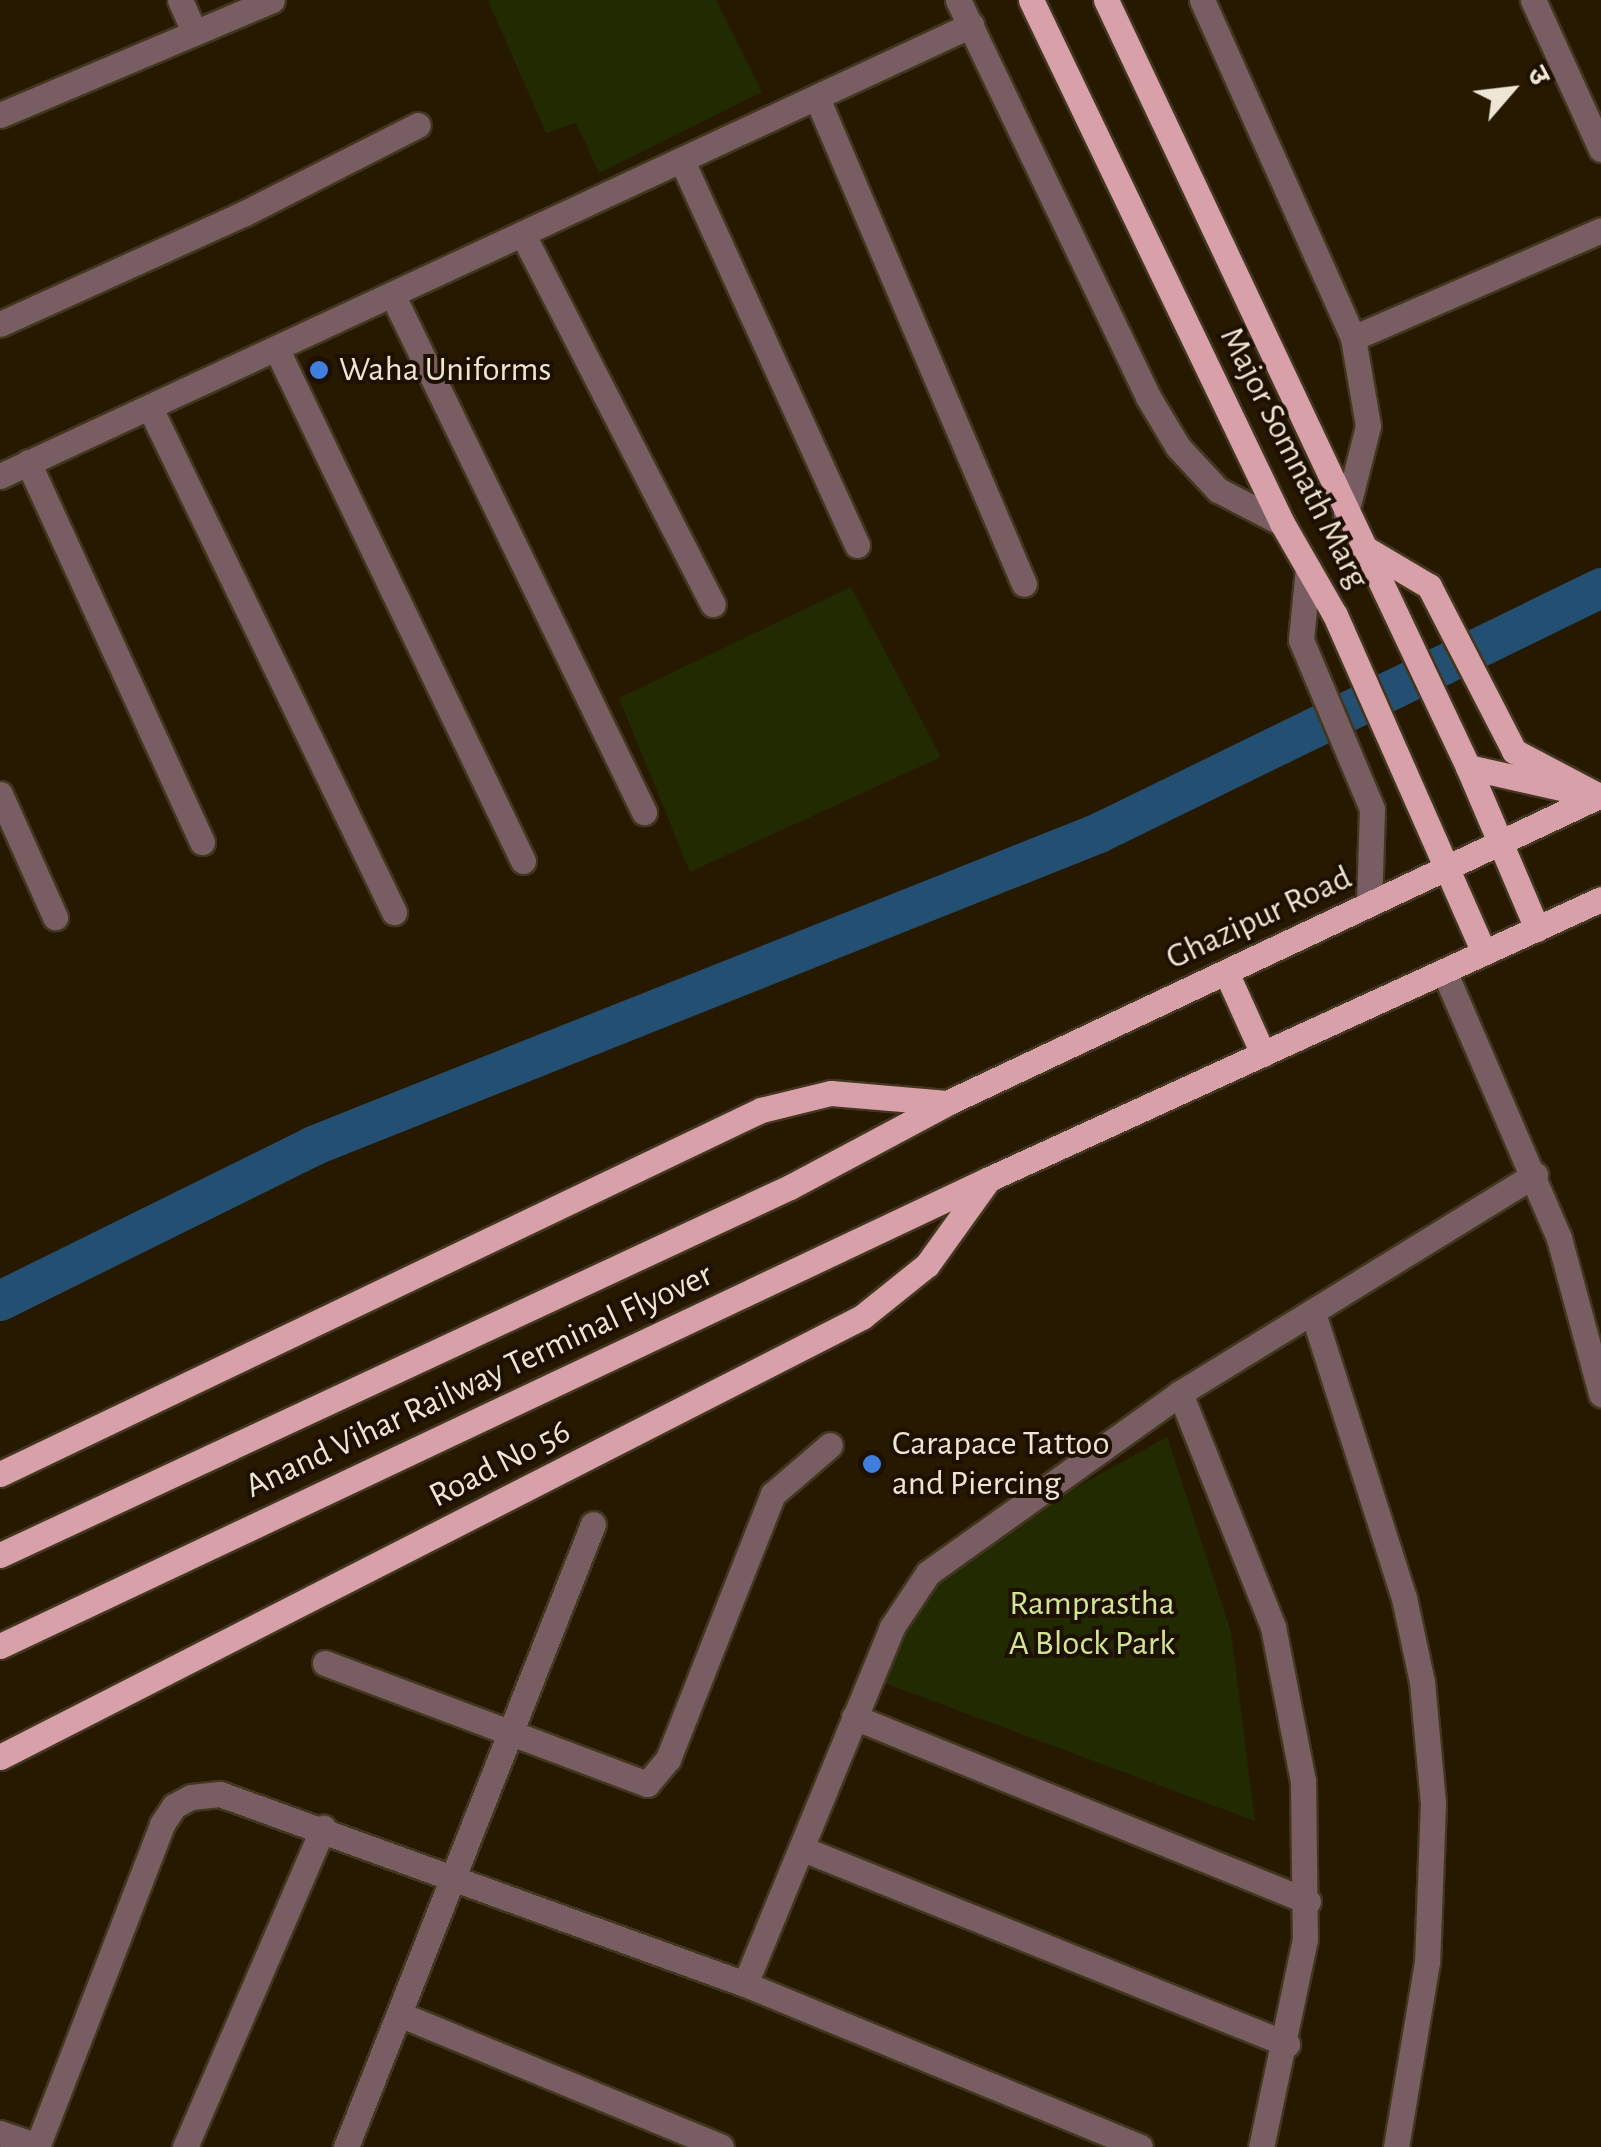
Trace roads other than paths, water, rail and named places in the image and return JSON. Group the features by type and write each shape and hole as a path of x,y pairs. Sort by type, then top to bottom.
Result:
{"main road":[{"name":"Major Somnath Marg","path":"1031,0 1282,524 1334,615 1484,953"},
{"name":"Major Somnath Marg","path":"1106,0 1468,767 1537,929"},
{"path":"1363,547 1429,586 1511,747 1600,796"},
{"path":"1468,767 1600,796"},
{"name":"Ghazipur Road","path":"948,1104 1600,796"},
{"path":"989,1179 1601,899"},
{"path":"1226,972 1263,1054"},
{"path":"0,1474 761,1110 831,1093 948,1104"},
{"name":"Anand Vihar Railway Terminal Flyover","path":"0,1555 790,1186 948,1104"},
{"name":"Anand Vihar Railway Terminal Flyover","path":"0,1646 989,1179"},
{"name":"Road No 56","path":"0,1757 862,1316 928,1265 989,1179"}],"street":[{"path":"180,0 195,33"},
{"path":"0,116 272,0"},
{"path":"958,0 1148,397 1178,447 1218,490 1282,524"},
{"path":"1202,0 1353,338 1368,426 1346,513"},
{"path":"1533,0 1601,149"},
{"path":"0,476 150,410 971,25"},
{"path":"816,98 1024,584"},
{"path":"0,324 242,214 418,124"},
{"path":"682,161 857,545"},
{"path":"1353,338 1601,230"},
{"path":"523,235 714,604"},
{"path":"393,296 644,812"},
{"path":"277,350 524,861"},
{"path":"150,410 394,912"},
{"path":"28,462 202,842"},
{"path":"1308,568 1301,640 1367,795 1373,825 1369,904"},
{"path":"0,794 55,917"},
{"path":"1444,972 1536,1175 1601,1394"},
{"path":"745,1984 892,1627 928,1572 1180,1393 1536,1175"},
{"path":"1313,1313 1404,1598 1422,1682 1433,1802 1428,1930 1417,2046 1396,2147"},
{"path":"1180,1393 1273,1627 1303,1781 1308,1901 1287,2044 1261,2147"},
{"path":"326,1663 510,1730 627,1781 647,1784 659,1776 773,1494 830,1445"},
{"path":"346,2147 593,1524"},
{"path":"854,1717 1308,1901"},
{"path":"0,2133 38,2146 174,1806 220,1794 454,1874 745,1984 1140,2147"},
{"path":"184,2147 323,1828"},
{"path":"803,1849 1287,2044"},
{"path":"399,2014 721,2147"}],"waterway":[{"path":"0,1301 313,1146 1099,833 1601,588"}],"place":[{"name":"Waha Uniforms","path":"319,370"},
{"name":"Carapace Tattoo and Piercing","path":"872,1464"}],"park label":[{"name":"Ramprastha A Block Park","path":"1092,1624"}]}
